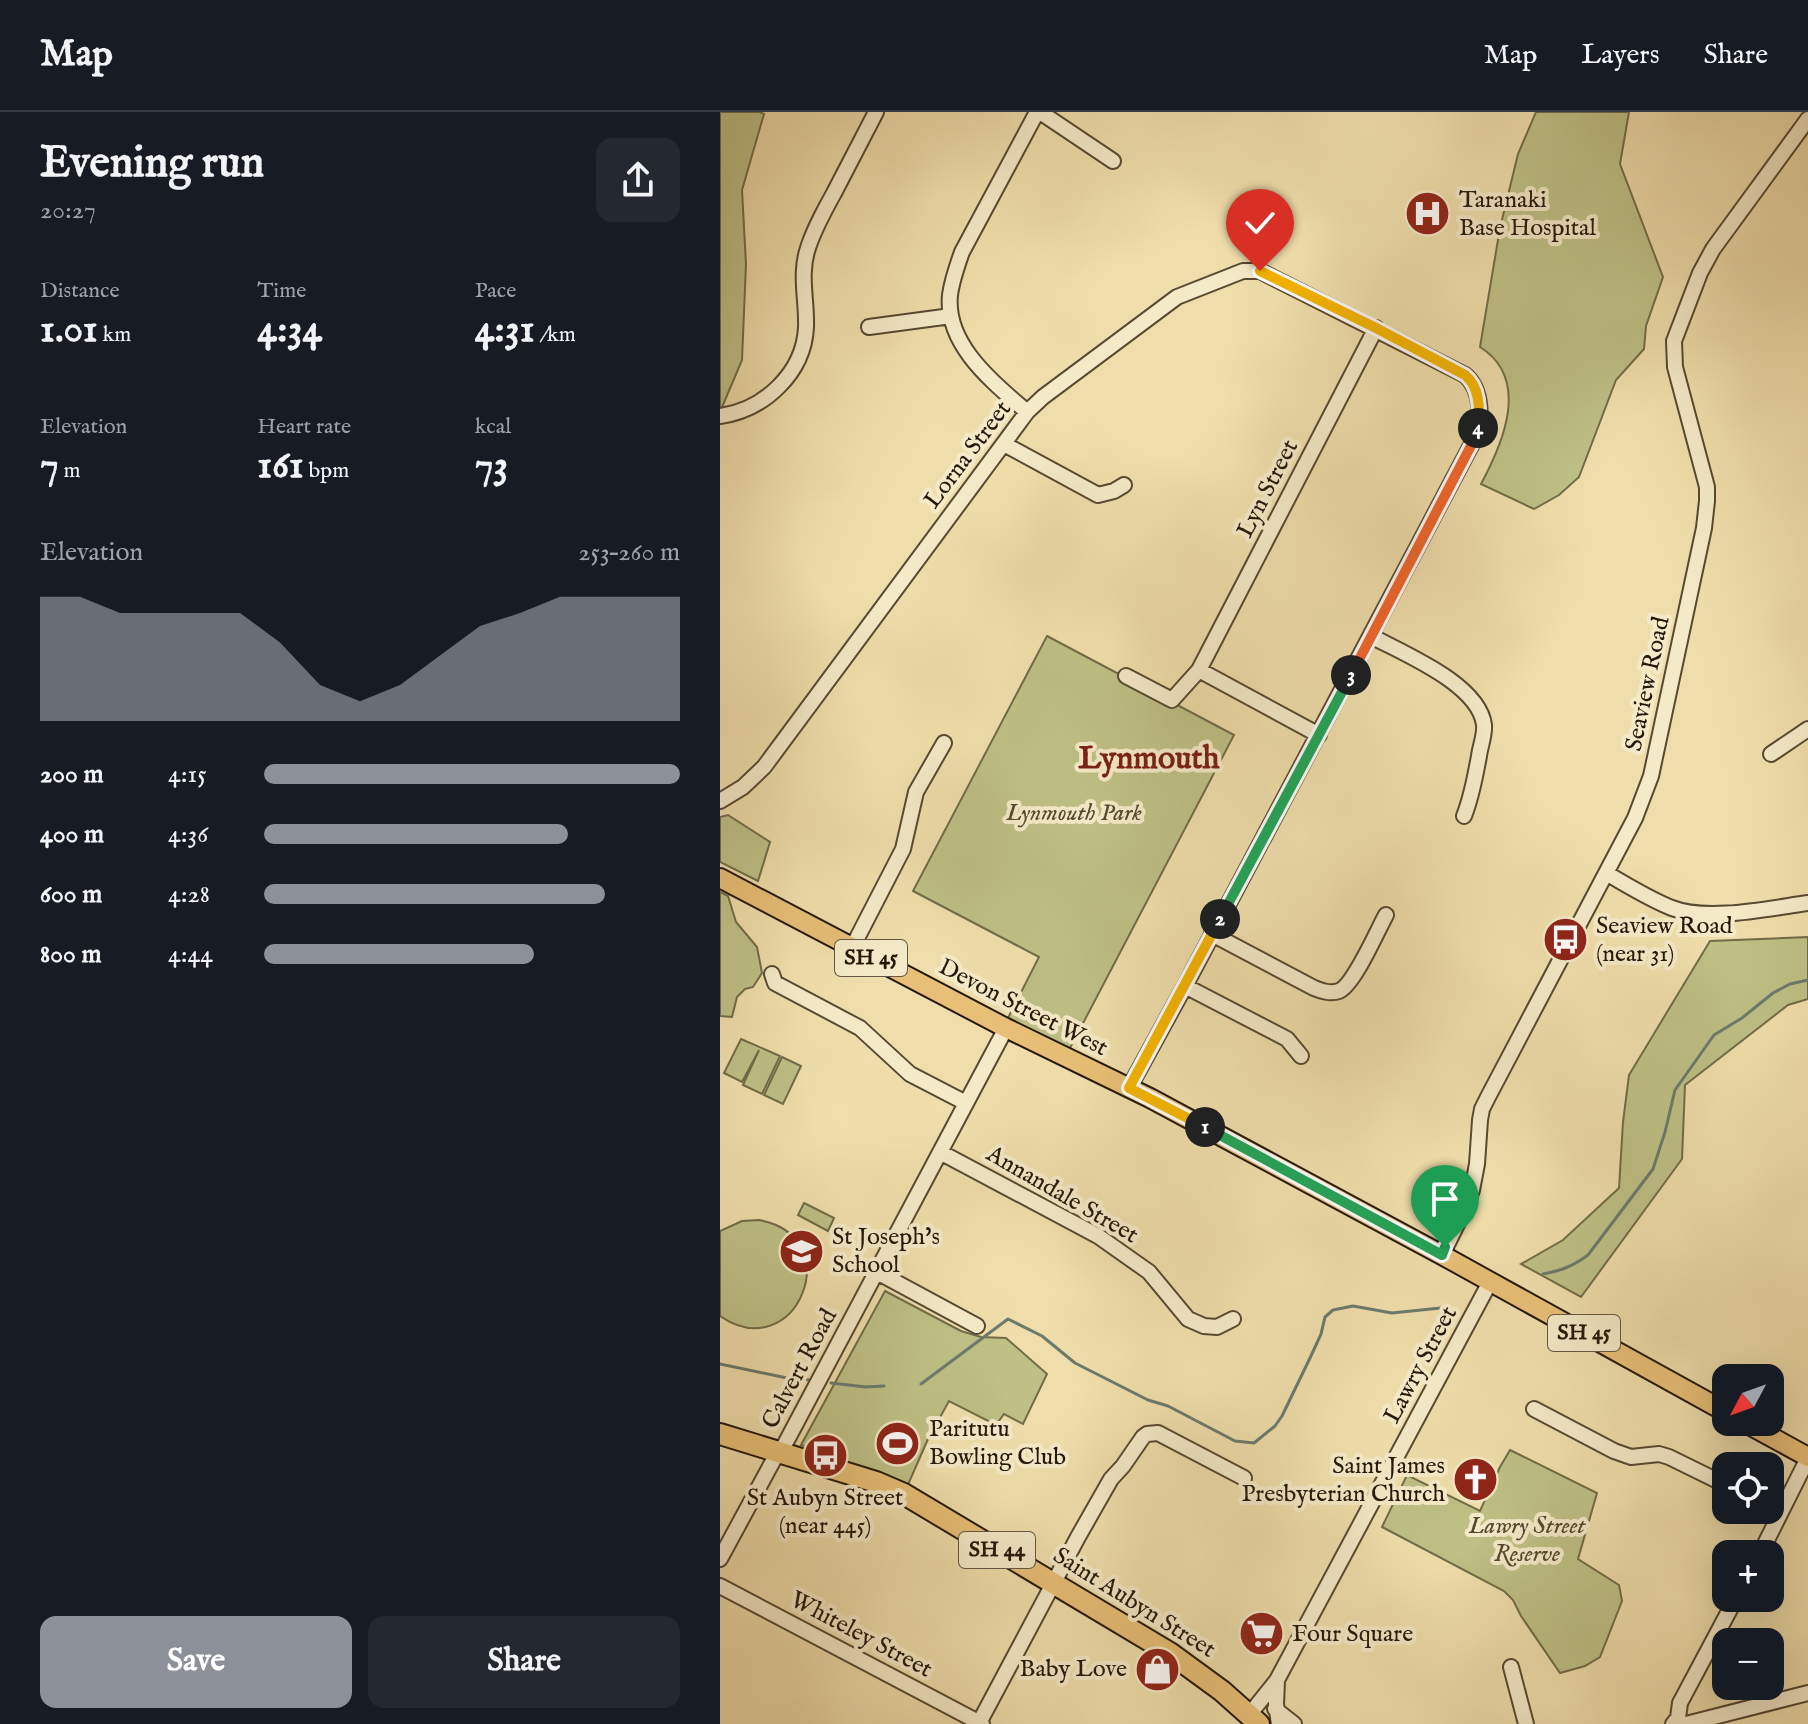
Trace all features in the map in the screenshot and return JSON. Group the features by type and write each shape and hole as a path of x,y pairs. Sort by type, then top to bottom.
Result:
{"highway":[{"name":"Saint Aubyn Street","path":"720,1434 890,1487 1170,1653 1256,1715"}],"main road":[{"name":"Devon Street West","path":"720,878 1006,1028 1129,1088 1442,1255 1712,1404"},
{"path":"1769,1436 1808,1458"}],"street":[{"path":"720,416 758,403 776,389 793,369 806,330 803,281 806,253 819,221 876,112"},
{"path":"1027,412 991,380 961,343 951,316 953,276 962,252 1038,112 1113,161"},
{"name":"Seaview Road","path":"1442,1255 1472,1190 1482,1109 1635,818 1651,776 1707,516 1707,487 1675,367 1674,341 1700,273 1713,249 1808,119"},
{"name":"Lorna Street","path":"720,801 743,787 764,767 1027,412 1177,297 1243,271 1268,274 1469,378 1476,390 1478,433 1129,1088"},
{"path":"869,327 951,316"},
{"name":"Lyn Street","path":"1126,676 1172,700 1199,670 1376,328"},
{"path":"1004,444 1098,495 1124,485"},
{"path":"1371,636 1450,679 1464,690 1477,708 1484,726 1472,797 1464,816"},
{"path":"1199,670 1319,735"},
{"path":"1771,754 1808,729"},
{"path":"852,948 903,849 916,792 944,743"},
{"path":"1606,873 1673,909 1691,913 1710,914 1808,903"},
{"path":"1212,934 1314,988 1332,992 1340,991 1352,979 1386,915"},
{"path":"772,974 775,983 860,1028 910,1074 966,1103"},
{"path":"1185,986 1287,1039 1301,1056"},
{"name":"Calvert Road","path":"720,1559 785,1444 1006,1028"},
{"name":"Annandale Street","path":"940,1152 1098,1236 1149,1272 1188,1319 1204,1326 1217,1327 1233,1319"},
{"path":"877,1272 977,1326"},
{"name":"Lawry Street","path":"1256,1715 1490,1282"},
{"path":"1534,1409 1614,1451 1631,1457 1659,1454 1712,1478"},
{"path":"980,1723 1078,1537 1111,1479 1139,1441 1147,1434 1158,1433 1244,1478"},
{"path":"1784,1497 1808,1458"},
{"name":"Whiteley Street","path":"720,1586 980,1723"},
{"path":"1673,1724 1678,1718 1680,1703 1729,1612"},
{"path":"1511,1667 1526,1724"},
{"name":"Lawry Street","path":"1277,1680 1278,1717"},
{"path":"1686,1724 1740,1718 1808,1693"},
{"path":"1256,1715 1266,1705 1278,1717 1294,1724"}],"green space":[{"path":"720,112 764,114 742,190 746,264 742,360 720,412"},
{"path":"1536,112 1629,112 1620,164 1663,277 1646,326 1644,349 1616,380 1579,477 1559,495 1534,509 1481,484 1504,431 1509,394 1505,376 1496,360 1480,347 1500,228 1518,154"},
{"name":"Lynmouth Park","path":"1047,636 1234,735 1069,1050 1008,1018 1039,957 913,891"},
{"path":"728,815 770,842 758,881 720,862 720,817"},
{"path":"720,892 728,896 736,922 757,947 762,973 753,987 745,989 737,997 732,1017 720,1016"},
{"path":"1808,937 1808,999 1788,1005 1685,1085 1682,1159 1581,1297 1521,1264 1563,1240 1619,1188 1629,1075 1710,941"},
{"path":"741,1039 780,1056 762,1094 743,1085 759,1050 742,1082 724,1073"},
{"path":"782,1057 801,1066 783,1104 764,1095"},
{"path":"804,1203 834,1218 828,1231 798,1215"},
{"path":"759,1220 787,1231 802,1249 807,1272 802,1294 790,1313 771,1325 747,1328 720,1316 720,1231 742,1221"},
{"path":"885,1291 961,1331 981,1337 1006,1338 1047,1374 1023,1424 1004,1414 996,1425 949,1401 907,1487 814,1454 801,1445"},
{"name":"Lawry Street Reserve","path":"1510,1450 1597,1493 1578,1559 1619,1585 1622,1601 1600,1657 1585,1666 1560,1673 1504,1591 1382,1527 1407,1475 1480,1511"}],"waterway":[{"path":"1543,1274 1567,1268 1588,1255 1653,1169 1675,1090 1714,1035 1773,993 1790,984 1808,980"},
{"path":"921,1384 1008,1319 1042,1336 1075,1363 1148,1400 1168,1406 1235,1441 1254,1443 1282,1416 1321,1334 1325,1317 1333,1310 1353,1306 1392,1313 1450,1307"},
{"path":"720,1364 811,1380"},
{"path":"831,1383 884,1386"}],"place":[{"name":"Taranaki Base Hospital","path":"1428,214"},
{"name":"Seaview Road (near 31)","path":"1565,940"},
{"name":"St Joseph's School","path":"801,1251"},
{"name":"Paritutu Bowling Club","path":"898,1443"},
{"name":"St Aubyn Street (near 445)","path":"825,1456"},
{"name":"Saint James Presbyterian Church","path":"1476,1480"},
{"name":"Four Square","path":"1261,1634"},
{"name":"Baby Love","path":"1158,1669"}],"district":[{"name":"Lynmouth","path":"1149,759"}],"route":[{"path":"1260,271 1465,375 1476,390 1478,433 1129,1088 1442,1255 1445,1247"}]}
